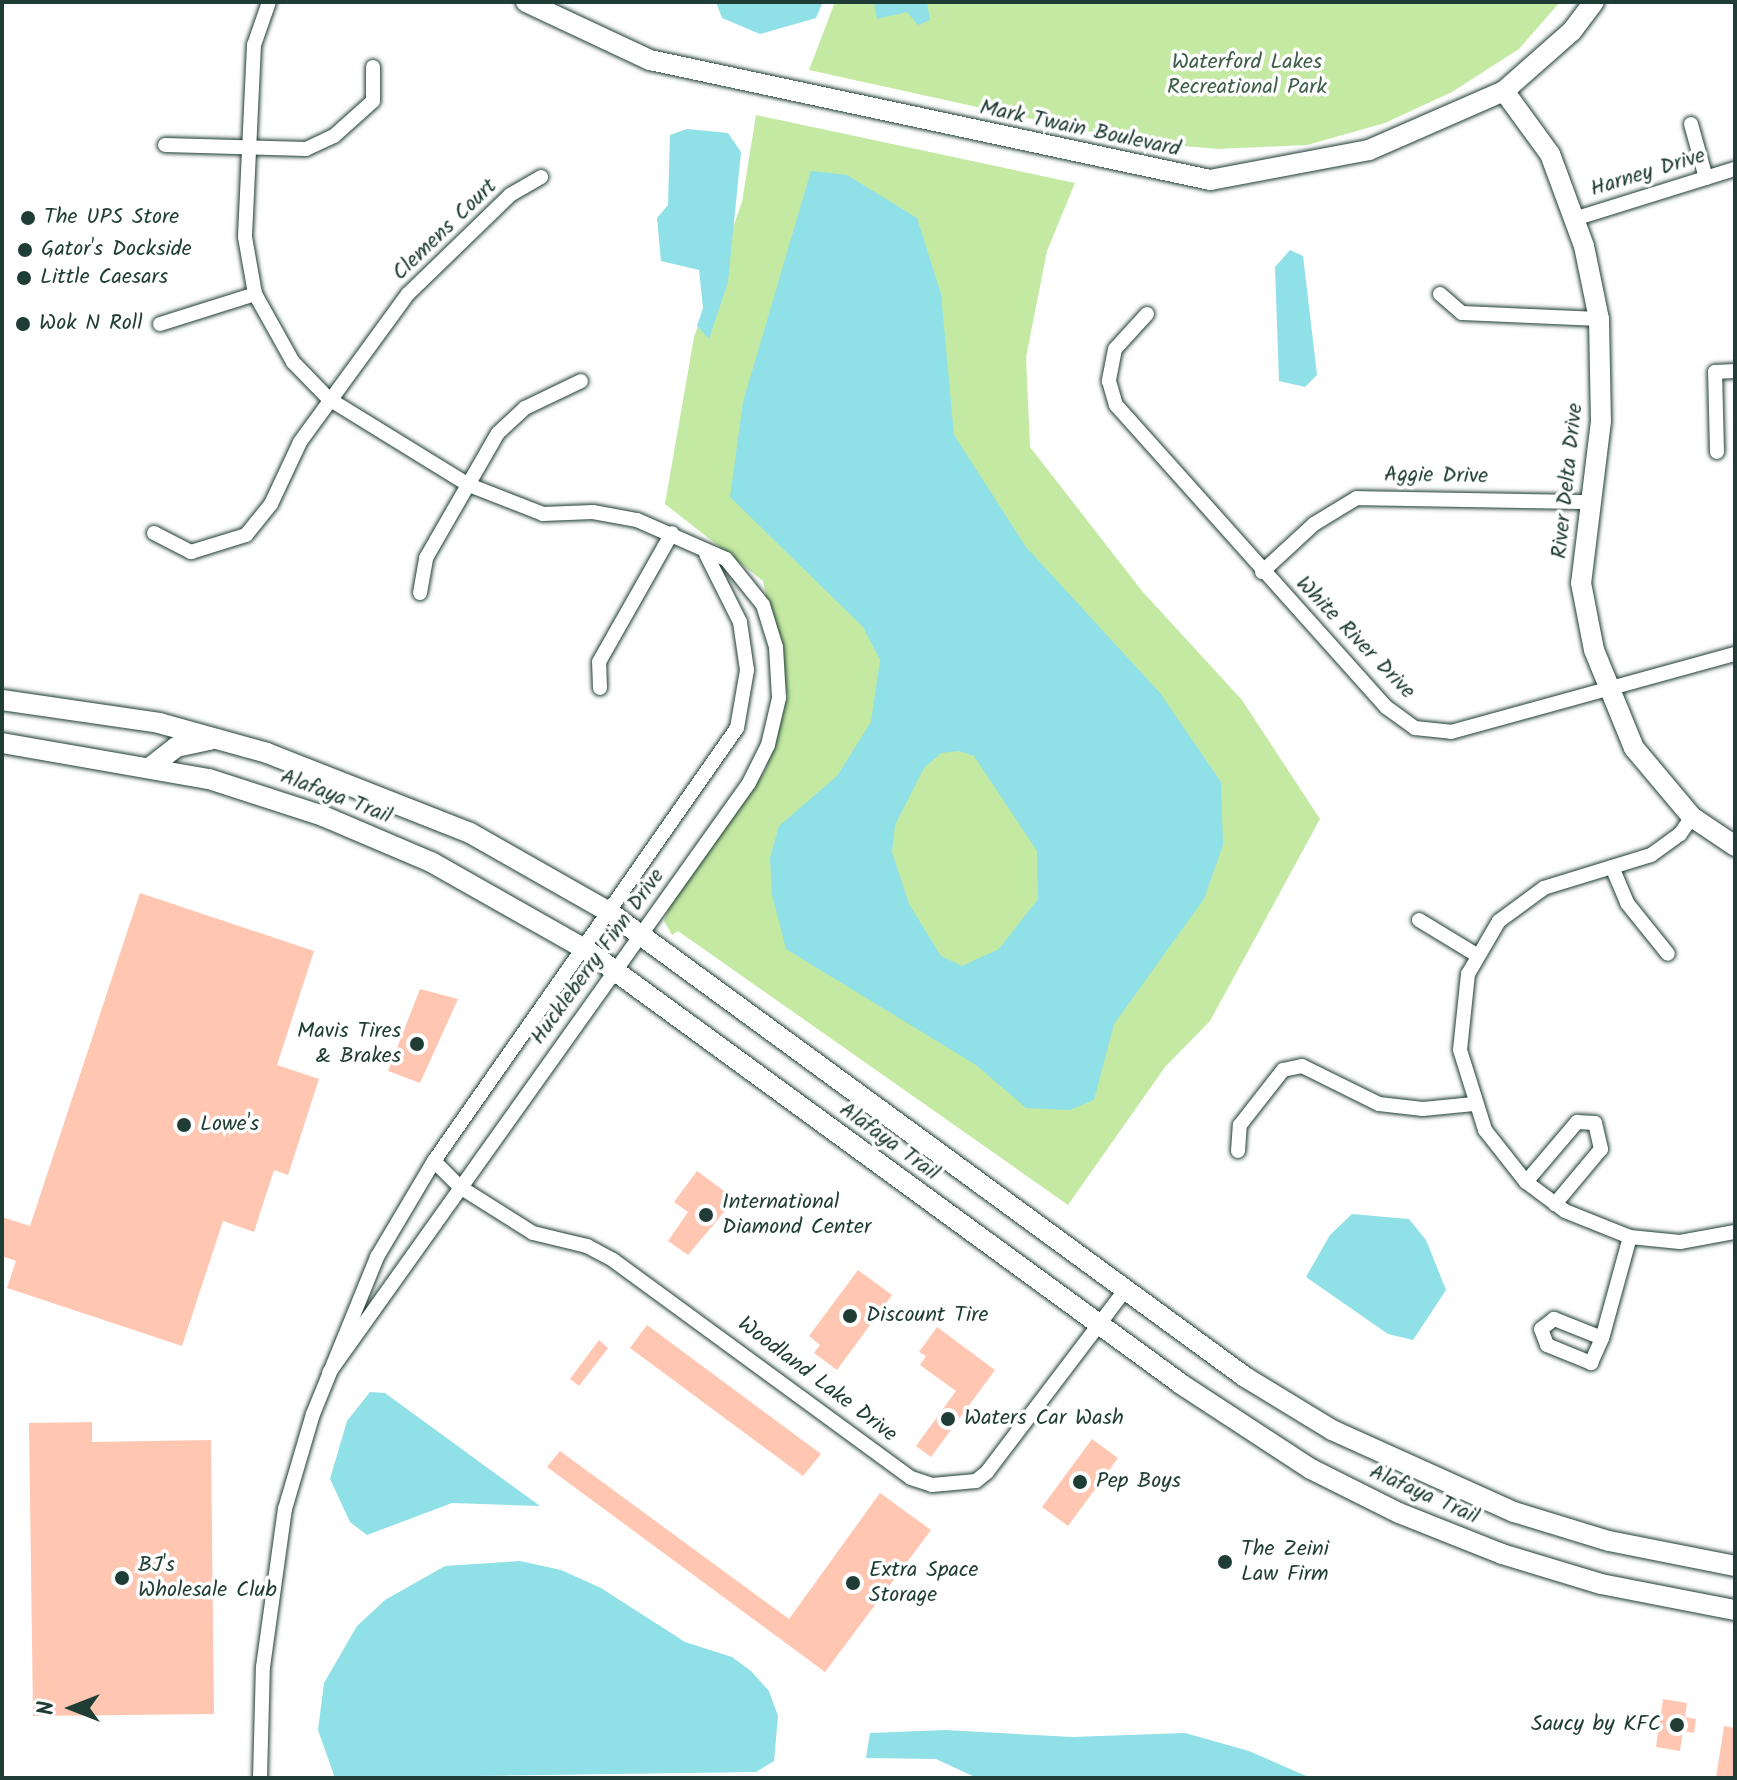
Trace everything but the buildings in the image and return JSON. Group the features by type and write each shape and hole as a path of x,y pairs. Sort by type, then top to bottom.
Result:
{"main road":[{"name":"Mark Twain Boulevard","path":"526,2 650,60 1210,180 1369,150 1504,91 1572,31 1594,2"},
{"name":"River Delta Drive","path":"1504,91 1550,154 1574,219 1599,319 1601,421 1588,502 1581,583 1607,689 1634,748 1692,817 1735,846"},
{"name":"Alafaya Trail","path":"2,700 93,711 214,739 319,768 421,809 609,912 1125,1290 1291,1406 1423,1475 1563,1528 1735,1566"},
{"path":"152,766 176,747 214,739"},
{"name":"Alafaya Trail","path":"2,743 152,766 268,796 381,839 585,949 1098,1324 1269,1444 1399,1513 1553,1571 1735,1610"}],"street":[{"name":"Huckleberry Finn Drive","path":"269,2 254,45 245,237 255,294 293,362 329,399 469,485 543,514 593,512 672,533 706,554 726,559 763,605 776,647 779,698 768,745 749,783 329,1373"},
{"path":"165,145 247,151 306,149 334,136 373,101 373,67"},
{"path":"1691,124 1706,178"},
{"name":"Harney Drive","path":"1574,219 1735,169"},
{"name":"Clemens Court","path":"154,533 191,552 246,535 271,504 300,442 329,399 443,255 510,195 541,177"},
{"path":"160,324 255,294"},
{"path":"1440,294 1462,313 1599,319"},
{"name":"White River Drive","path":"1147,314 1115,349 1109,381 1116,405 1262,572 1386,707 1415,728 1451,732 1735,654"},
{"path":"1717,452 1715,372 1735,371"},
{"path":"420,593 426,558 498,433 525,408 581,381"},
{"name":"Aggie Drive","path":"1262,572 1314,524 1357,498 1588,502"},
{"path":"600,688 599,662 672,533"},
{"name":"Huckleberry Finn Drive","path":"260,1778 272,1583 285,1509 329,1373 377,1257 434,1161 737,728 747,670 740,622 706,554"},
{"path":"1692,817 1680,834 1651,855 1535,894 1499,921 1475,954 1460,1023 1474,1104 1485,1130 1526,1182 1555,1204 1630,1237 1680,1242 1735,1232"},
{"path":"1612,867 1627,903 1668,954"},
{"path":"1419,920 1475,954"},
{"path":"1238,1151 1240,1125 1283,1070 1302,1066 1379,1104 1423,1109 1474,1104"},
{"path":"1526,1182 1577,1122 1595,1123 1603,1134 1601,1149 1555,1204"},
{"name":"Woodland Lake Drive","path":"434,1161 460,1187 533,1233 587,1246 613,1260 911,1478 932,1485 976,1481 987,1472 1125,1290"},
{"path":"1602,1338 1554,1319 1541,1329 1547,1345 1591,1363 1602,1338 1630,1237"}],"green space":[{"name":"Waterford Lakes Recreational Park","path":"835,2 1560,2 1519,49 1452,92 1385,123 1307,145 1218,149 1136,142 809,70"},
{"path":"756,115 1075,183 1047,251 1026,357 1030,447 1142,591 1242,700 1320,819 1210,1021 1165,1067 1068,1205 678,931 672,935 664,921 673,897 765,771 788,696 763,581 665,504 694,337 742,202"}],"water":[{"path":"716,2 823,2 816,18 760,34 722,18"},
{"path":"874,2 927,2 930,20 918,25 907,12 877,19"},
{"path":"687,129 728,133 741,152 728,282 709,339 697,326 703,308 699,270 661,261 657,218 668,205 670,135"},
{"path":"811,171 847,175 917,218 941,294 954,435 1026,547 1160,693 1221,782 1223,845 1204,899 1114,1024 1094,1100 1070,1110 1026,1108 976,1065 786,949 772,895 770,858 779,826 837,776 871,722 880,660 863,627 730,497 743,402","holes":["959,751 974,756 1037,851 1038,899 999,949 962,966 941,956 909,904 892,852 895,825 924,768 941,753"]},
{"path":"1290,250 1303,256 1317,375 1305,387 1279,381 1275,267"},
{"path":"1352,1214 1409,1219 1426,1240 1446,1290 1413,1340 1388,1334 1306,1277 1330,1235"},
{"path":"370,1392 385,1393 540,1506 452,1503 367,1535 350,1522 330,1479 347,1421"},
{"path":"520,1561 561,1570 601,1588 685,1642 732,1657 751,1671 769,1691 778,1716 774,1761 756,1772 335,1778 318,1730 324,1683 357,1626 385,1600 445,1566"},
{"path":"945,1730 1072,1737 1185,1733 1249,1751 1311,1778 977,1778 936,1759 866,1758 870,1733"}],"place":[{"name":"The UPS Store","path":"28,218"},
{"name":"Gator's Dockside","path":"25,250"},
{"name":"Little Caesars","path":"24,278"},
{"name":"Wok N Roll","path":"23,324"},
{"name":"Mavis Tires & Brakes","path":"417,1044"},
{"name":"Lowe's","path":"184,1125"},
{"name":"International Diamond Center","path":"706,1215"},
{"name":"Discount Tire","path":"850,1316"},
{"name":"Waters Car Wash","path":"948,1419"},
{"name":"Pep Boys","path":"1080,1482"},
{"name":"The Zeini Law Firm","path":"1225,1562"},
{"name":"BJ's Wholesale Club","path":"122,1578"},
{"name":"Extra Space Storage","path":"853,1583"},
{"name":"Saucy by KFC","path":"1677,1725"}]}
